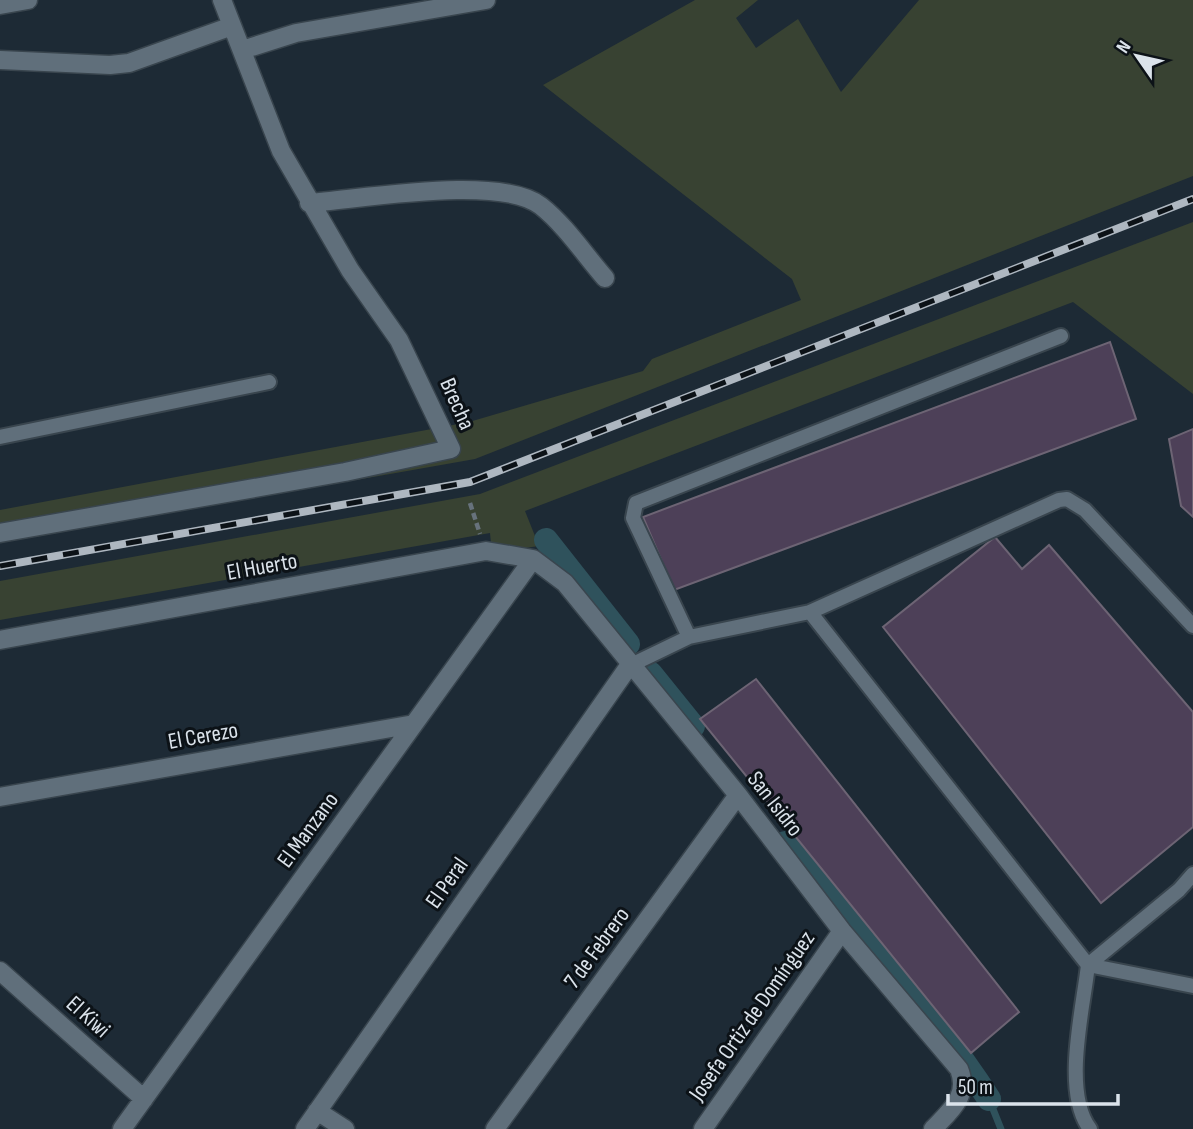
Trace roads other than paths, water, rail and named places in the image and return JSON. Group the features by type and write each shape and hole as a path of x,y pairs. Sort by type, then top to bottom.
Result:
{"street":[{"path":"0,5 28,0"},
{"name":"Brecha","path":"0,533 345,472 450,449 399,340 350,270 281,151 222,0"},
{"path":"242,50 296,33 486,0"},
{"path":"0,60 110,65 129,63 232,26"},
{"path":"309,203 472,189 515,193 542,207 605,278"},
{"name":"El Huerto","path":"0,640 486,551 533,559"},
{"name":"San Isidro","path":"533,559 565,583 629,666 738,795 842,931 959,1069 964,1088 954,1107 933,1129"},
{"name":"El Manzano","path":"122,1129 533,559"},
{"name":"El Peral","path":"305,1129 629,666"},
{"name":"El Cerezo","path":"0,797 414,724"},
{"name":"7 de Febrero","path":"495,1129 738,795"},
{"name":"Josefa Ortiz de Domínguez","path":"703,1129 842,931"},
{"name":"El Kiwi","path":"0,971 144,1099"},
{"path":"317,1111 345,1129"}],"lane":[{"path":"689,638 633,518 636,503 1061,336"},
{"path":"0,437 269,382"},
{"path":"629,666 689,638 810,612 1059,500 1067,499 1084,510 1193,626"},
{"path":"810,612 1088,965 1193,986"},
{"path":"1090,1129 1084,1121 1076,1098 1088,965 1179,890 1193,874"}],"waterway":[{"path":"546,540 628,644"},
{"path":"651,674 693,726"},
{"path":"785,843 942,1032 989,1099"},
{"path":"989,1099 1001,1129"}],"railway":[{"path":"0,566 470,482 1193,199"}]}
